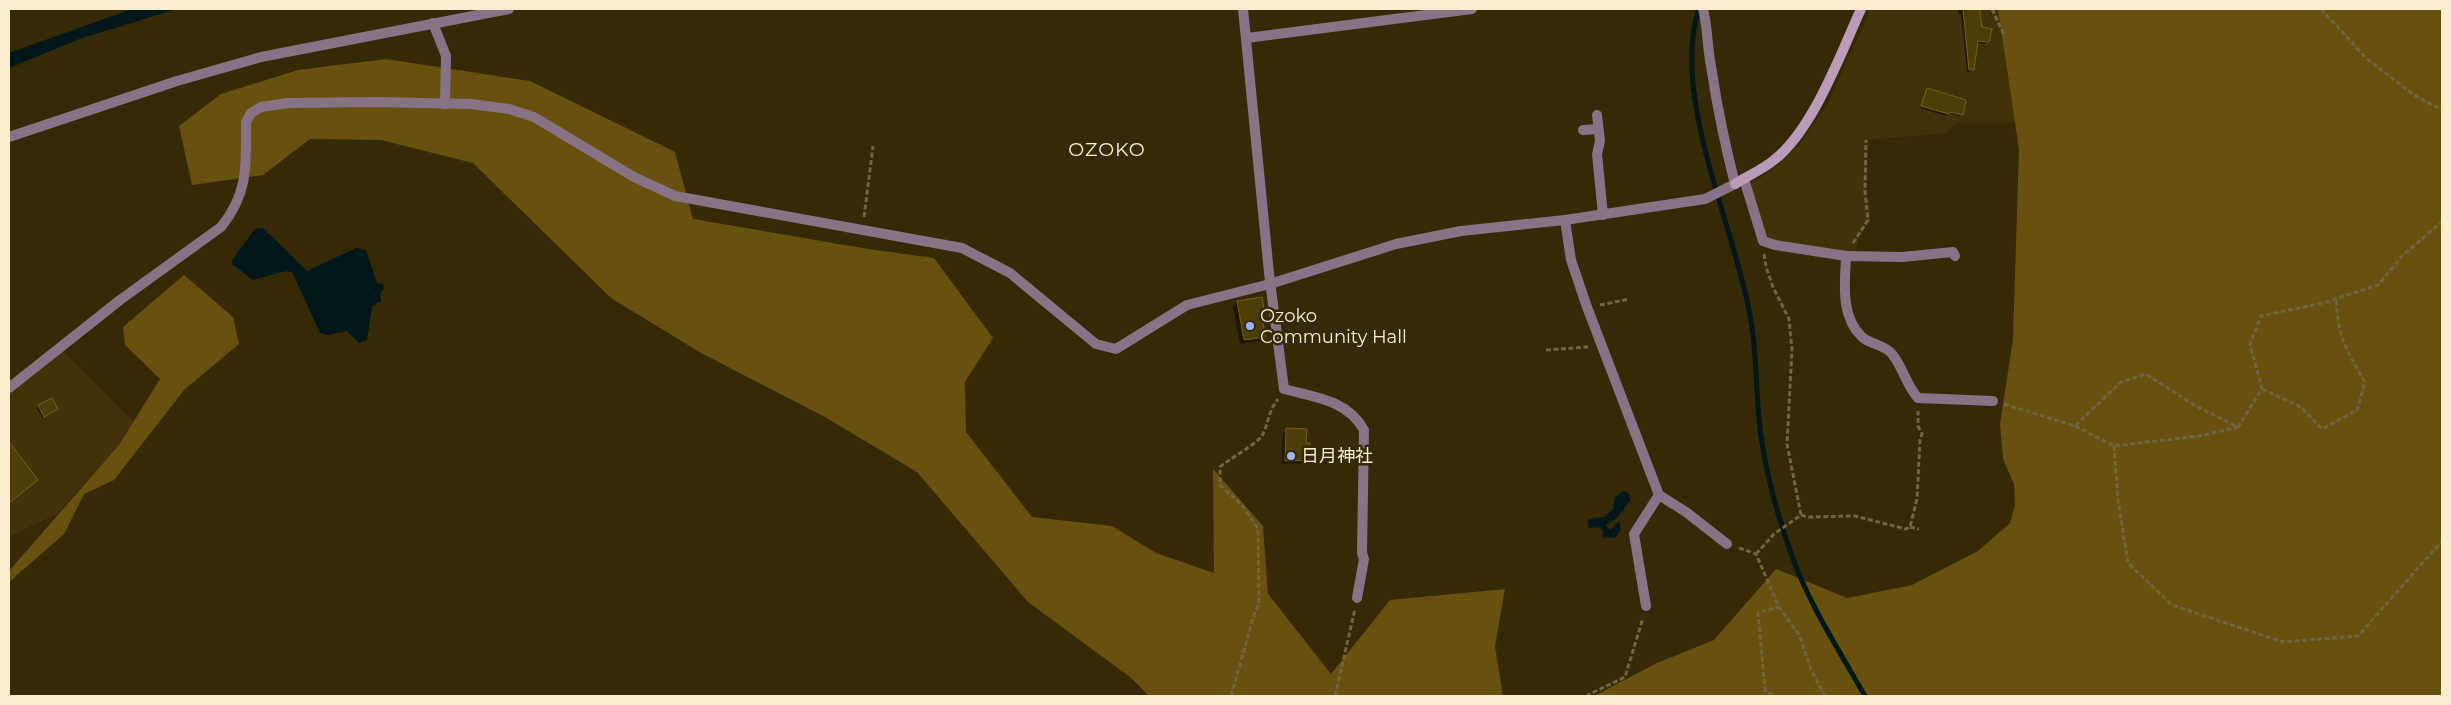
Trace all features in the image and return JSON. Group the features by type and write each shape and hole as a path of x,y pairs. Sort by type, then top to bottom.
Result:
{"street":[{"path":"9,137 177,81 261,57 509,9"},
{"path":"1243,9 1270,284 1284,389 1335,402 1361,424 1364,430 1362,553 1364,558 1357,598"},
{"path":"1247,38 1472,9"},
{"path":"1703,9 1719,120 1739,182 1763,241 1775,245 1902,257 1942,252 1953,252 1955,256"},
{"path":"9,388 120,300 221,227 233,212 244,185 246,122 251,114 261,107 288,103 445,104 509,109 534,117 634,177 675,196 962,248 1010,273 1096,344 1116,349 1188,305 1270,284 1396,244 1461,230 1565,220 1705,199 1739,182 1775,160 1809,117 1862,9"},
{"path":"434,23 446,56 445,104"},
{"path":"1597,115 1597,154 1603,215"},
{"path":"1583,130 1598,129"},
{"path":"1565,220 1571,260 1586,307 1659,495 1686,512 1727,544"},
{"path":"1848,251 1845,300 1852,322 1862,337 1886,348 1893,355 1907,384 1918,398 1993,401"},
{"path":"1646,606 1634,534 1659,495"}],"path":[{"path":"1992,9 2005,37"},
{"path":"2321,9 2367,59 2414,95 2442,110"},
{"path":"1848,251 1868,220 1864,192 1866,140"},
{"path":"862,230 874,146"},
{"path":"1993,401 2075,426 2114,446 2199,436 2238,427 2262,388 2250,344 2262,316 2336,299 2378,285 2403,255 2442,222"},
{"path":"1763,241 1766,267 1773,287 1789,319 1792,350 1787,444 1801,515"},
{"path":"1586,307 1629,299"},
{"path":"2262,388 2301,407 2322,429 2357,410 2366,382 2344,347 2337,322 2336,299"},
{"path":"1546,350 1601,346"},
{"path":"2075,426 2121,382 2146,374 2196,406 2238,427"},
{"path":"1231,696 1259,603 1258,529 1241,504 1220,485 1220,467 1232,456 1260,438 1271,408 1288,390"},
{"path":"1910,527 1917,499 1920,440 1924,435 1918,426 1918,398"},
{"path":"2114,446 2118,500 2128,563 2172,605 2283,642 2358,636 2442,541"},
{"path":"1312,451 1363,452"},
{"path":"1801,515 1808,517 1855,516 1906,529 1910,527 1919,529"},
{"path":"1756,554 1774,534 1801,515"},
{"path":"1727,544 1756,554 1779,606 1800,636 1812,670 1825,696"},
{"path":"1336,696 1357,598"},
{"path":"1586,696 1625,677 1646,606"},
{"path":"1773,694 1768,693 1766,689 1758,613 1779,606"}],"shaded area":[{"path":"132,9 177,9 82,38 9,68 9,53"},
{"path":"1871,9 2024,9 2039,122 1956,123 1946,133 1868,140 1867,194 1870,205 1870,220 1858,240 1856,252 1772,241 1761,229 1750,185 1773,169 1797,147 1812,127 1827,105"},
{"path":"1998,9 2442,9 2442,696 1594,696 1657,663 1714,640 1776,569 1847,598 1912,585 1978,551 2010,523 2015,505 2014,484 2003,459 2000,424 2013,339 2019,149"},
{"path":"386,59 530,81 675,152 693,219 843,245 934,258 993,338 965,382 966,432 1032,517 1112,526 1156,553 1214,573 1213,469 1263,526 1268,594 1331,674 1390,600 1505,589 1495,646 1503,696 1149,696 1130,677 1028,602 917,472 825,417 701,353 611,298 473,163 381,140 310,139 263,175 192,185 179,126 221,94 298,70"},
{"path":"263,228 307,271 356,248 366,250 377,283 383,284 384,289 380,293 381,301 372,306 367,340 359,343 347,331 328,335 320,333 292,272 285,271 253,280 232,264 232,260 255,229"},
{"path":"184,275 233,317 239,344 184,390 114,480 84,494 64,534 9,582 9,571 119,445 160,379 125,345 123,327"},
{"path":"64,351 138,427 55,515 9,537 9,394"},
{"path":"1624,491 1629,493 1630,501 1617,518 1606,525 1610,530 1619,521 1621,530 1615,538 1602,537 1603,531 1599,527 1589,528 1588,521 1589,519 1605,517 1613,509 1615,497"}],"building":[{"path":"1963,9 1978,9 1980,11 1982,27 1992,29 1989,42 1978,41 1974,70 1969,70"},
{"path":"1927,88 1966,100 1963,115 1950,112 1949,114 1921,106"},
{"name":"Ozoko Community Hall","path":"1262,297 1265,314 1261,314 1266,337 1244,340 1237,301"},
{"path":"52,398 58,409 44,417 38,405"},
{"path":"1286,428 1307,429 1306,443 1310,443 1310,460 1285,461"},
{"path":"9,442 38,480 9,503"}],"waterway":[{"path":"1699,9 1692,43 1693,80 1698,120 1750,315 1753,331 1758,411 1764,457 1771,486 1792,556 1807,592 1865,696"}],"place":[{"name":"Ozoko Community Hall","path":"1250,326"},
{"name":"日月神社","path":"1291,456"}],"district":[{"name":"OZOKO","path":"1107,149"}]}
